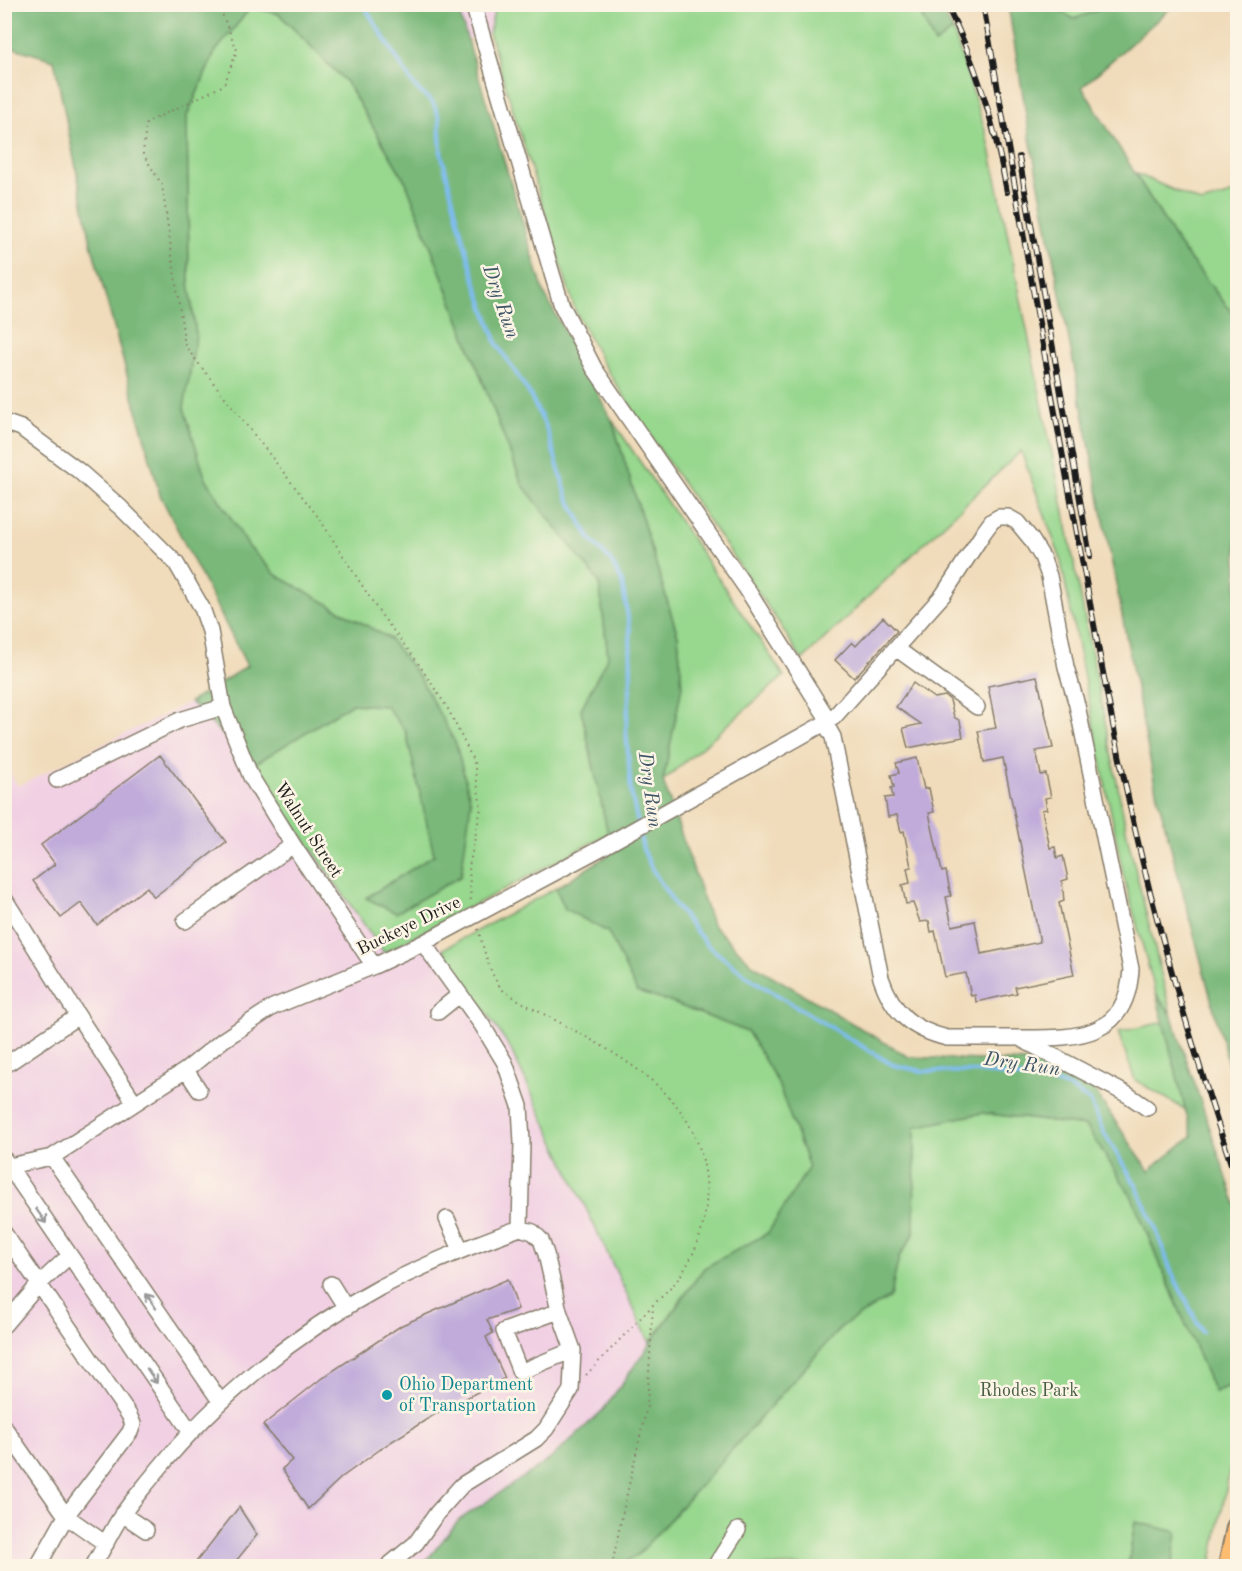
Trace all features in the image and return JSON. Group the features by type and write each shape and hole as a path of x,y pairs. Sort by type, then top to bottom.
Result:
{"highway":[{"path":"1230,1566 1238,1528"}],"lane":[{"path":"477,9 553,277 562,306 579,341 622,410 748,591 829,720 880,978 888,998 898,1012 912,1024 929,1033 947,1038 1064,1038 1084,1035 1102,1028 1116,1016 1125,1001 1130,985 1131,969 1077,705 1066,667 1049,576 1042,557 1017,522 1008,517 999,517 992,521 943,595 897,649 829,720"},
{"name":"Walnut Street","path":"4,422 21,428 79,471 121,508 176,563 202,608 210,631 223,707 251,777 293,845 374,966"},
{"path":"897,649 977,707"},
{"path":"57,780 180,720 223,707"},
{"name":"Buckeye Drive","path":"6,1164 52,1157 186,1070 223,1040 273,1007 374,966 423,943 602,848 829,720"},
{"path":"185,921 293,845"},
{"path":"4,898 135,1104"},
{"path":"423,943 482,1025 506,1063 520,1106 522,1143 520,1228"},
{"path":"438,1012 459,995"},
{"path":"4,1066 78,1016"},
{"path":"1020,1038 1052,1057 1128,1095 1147,1108"},
{"path":"186,1070 199,1090"},
{"path":"52,1157 220,1401"},
{"path":"6,1164 190,1431"},
{"path":"447,1219 461,1250"},
{"path":"93,1566 122,1514 190,1431 220,1401 291,1345 346,1308 381,1288 461,1250 520,1228 533,1232 541,1240 546,1254 559,1311 573,1350 571,1390 546,1429 536,1439 462,1485 416,1543 388,1566"},
{"path":"4,1233 133,1424 130,1432 66,1516 38,1566"},
{"path":"4,1325 39,1284 69,1256"},
{"path":"331,1284 346,1308"},
{"path":"559,1311 504,1331 520,1372 573,1350"},
{"path":"4,1427 66,1516 106,1544"},
{"path":"122,1514 146,1530"},
{"path":"715,1566 738,1530"}],"path":[{"path":"218,4 237,50 224,85 146,123 143,153 162,185 185,346 319,518 378,612 416,660 448,709 474,762 481,808 469,867 470,897 491,969 501,989 537,1012 599,1045 652,1081 674,1103 695,1132 704,1164 706,1208 701,1233 678,1280 571,1390"},
{"path":"612,1566 647,1406 653,1305"}],"shaded area":[{"path":"457,5 496,5 489,33 468,39"},
{"path":"190,702 253,765 384,953 425,931 443,949 509,1046 650,1343 603,1410 549,1460 459,1520 422,1566 5,1566 4,764 18,786"}],"green space":[{"path":"496,4 913,5 935,43 953,30 989,143 1128,839 1171,1014 1156,994 1124,878 1060,557 1021,451 802,660 644,427 602,362 575,310 489,33"},
{"path":"5,5 457,5 544,293 612,420 678,636 682,686 663,781 712,924 752,964 909,1057 1029,1062 1092,1087 1149,1171 1192,1136 1156,994 1171,1014 1237,1208 1237,1383 1214,1392 1132,1197 1086,1126 982,1113 915,1127 914,1234 899,1257 890,1297 842,1326 639,1554 618,1566 422,1566 459,1520 549,1460 603,1410 704,1268 768,1233 809,1167 777,1081 748,1032 637,992 608,932 565,909 556,888 610,854 608,834 581,709 608,656 599,582 522,484 406,182 346,82 279,14 251,7 215,52 187,116 189,281 196,335 184,408 205,477 249,547 276,575 389,638 420,678 456,744 471,802 461,876 396,913 366,898 434,855 406,732 386,706 351,704 253,765 190,702 247,666 160,495 92,247 54,60 14,48 5,53"},
{"path":"913,5 938,5 953,30 935,44 922,17"},
{"path":"1008,5 1053,5 1073,19 1114,5 1174,5 1082,87 1179,245 1237,319 1237,1097 1156,791 1030,138"},
{"path":"1053,5 1114,5 1073,19"},
{"path":"251,7 279,14 346,82 406,182 522,484 599,582 608,656 581,709 608,834 384,953 253,765 351,704 386,706 406,732 435,855 366,898 396,913 461,876 389,638 276,575 249,547 205,477 184,408 196,335 189,281 187,116 215,52"},
{"path":"1135,173 1202,203 1237,192 1237,319 1179,245"},
{"path":"612,420 784,676 663,781 682,686 678,636"},
{"path":"556,888 565,909 608,932 637,992 748,1032 777,1081 809,1167 768,1233 704,1268 650,1343 509,1046 443,949"},
{"path":"1165,1022 1186,1110 1135,1080 1118,1032"},
{"name":"Rhodes Park","path":"982,1113 1086,1126 1132,1197 1214,1392 1237,1383 1237,1433 1211,1566 1172,1566 1177,1532 1135,1522 1128,1566 618,1566 639,1554 842,1326 890,1297 899,1257 914,1234 915,1127"},
{"path":"1135,1522 1177,1532 1172,1566 1128,1566"}],"building":[{"path":"883,617 897,631 854,678 835,660 852,642 856,646"},
{"path":"1037,676 1053,748 1036,751 1041,775 1046,774 1051,797 1045,798 1047,809 1042,810 1050,848 1055,847 1057,858 1063,856 1068,879 1062,881 1064,901 1059,903 1074,975 1015,987 1017,993 976,1002 975,995 971,996 966,973 945,977 935,931 931,932 929,921 920,922 913,903 906,904 902,885 910,883 907,868 911,867 904,831 901,832 897,815 888,817 885,798 893,797 891,788 894,787 891,775 899,773 896,763 917,758 924,789 929,788 934,812 929,813 942,872 946,871 951,896 946,897 952,926 975,921 981,954 1040,942 1003,758 984,762 978,731 996,728 988,686"},
{"path":"913,683 934,698 945,696 950,700 954,717 960,721 963,737 908,748 903,728 921,724 896,707"},
{"path":"160,755 226,842 154,897 147,887 97,925 81,903 61,918 33,881 55,864 41,845"},
{"name":"Ohio Department of Transportation","path":"508,1279 518,1309 487,1320 493,1333 486,1337 505,1378 437,1413 389,1443 342,1477 308,1509 282,1469 292,1460 263,1425 322,1378 402,1325"},
{"path":"239,1507 257,1535 232,1566 193,1566"}],"waterway":[{"name":"Dry Run","path":"363,4 414,86 433,103 439,117 441,152 459,224 476,284 497,344 529,393 546,427 567,496 590,539 611,561 622,582 630,630 631,679 626,729 631,792 638,824"},
{"name":"Dry Run","path":"639,831 643,849 652,869 675,905 707,945 751,979 893,1065 922,1071 977,1072 1049,1081 1070,1088 1090,1101 1104,1133 1136,1185 1154,1224 1171,1271 1202,1332"}],"railway":[{"path":"946,4 967,49 984,95 1007,192"},
{"path":"983,4 1067,481 1129,804 1169,963 1238,1185"},
{"path":"1019,157 1090,556"}],"place":[{"name":"Ohio Department of Transportation","path":"387,1395"}]}
